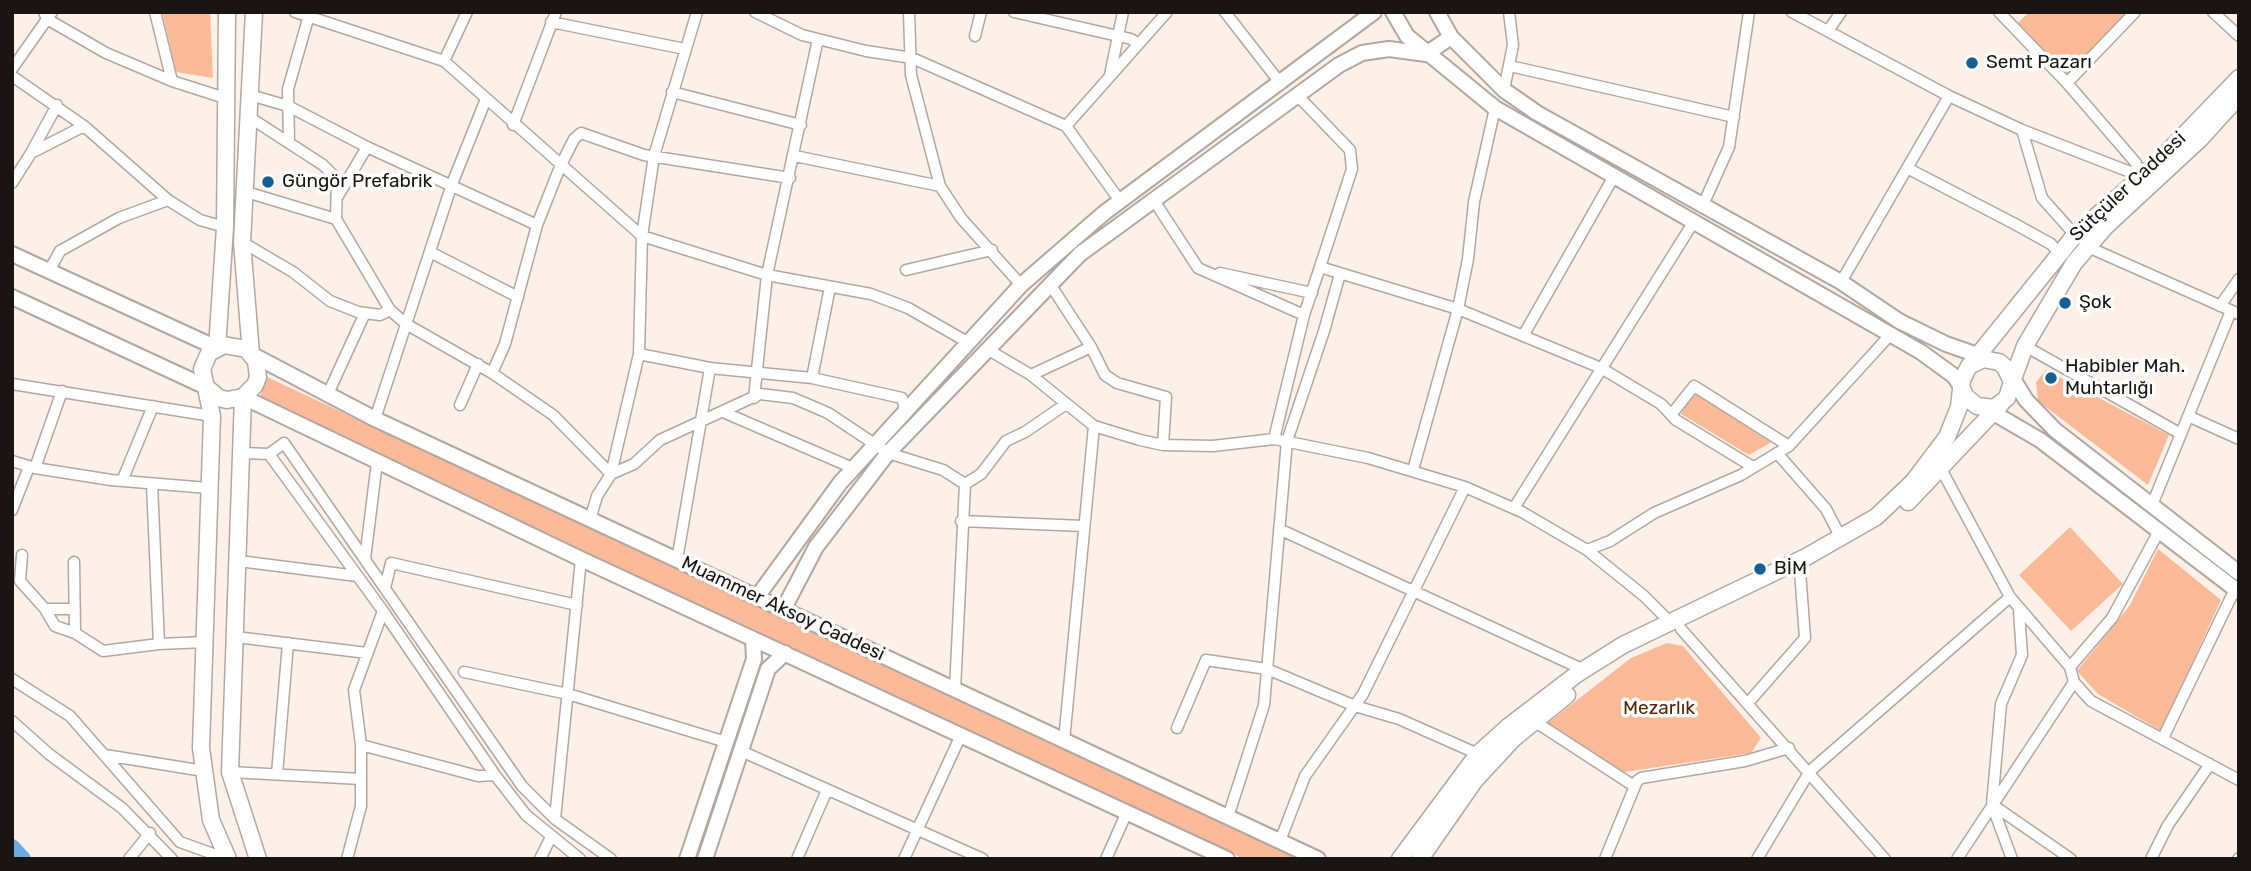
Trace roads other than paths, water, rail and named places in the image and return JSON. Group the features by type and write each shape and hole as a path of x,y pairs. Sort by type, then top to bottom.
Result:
{"main road":[{"path":"227,12 225,227 216,348 204,361 202,369 212,416 201,748 211,821 228,859"},
{"path":"251,354 242,242 254,12"},
{"name":"Sütçüler Caddesi","path":"1979,360 2076,235 2239,78"},
{"name":"Sütçüler Caddesi","path":"2012,378 2025,346 2074,263 2105,227 2199,140 2239,96"},
{"path":"206,387 219,398 227,400 243,397 255,385 258,377 256,361 239,345 216,348"},
{"path":"1400,859 1478,754 1509,726 1584,670 1623,645 1675,626 1800,571 1883,526 2011,391 2012,378 2006,367 1979,360 1964,372 1959,407 1947,437 1913,482 1876,517 1675,626 1628,654 1583,683 1513,738 1460,798 1420,859"},
{"path":"1962,388 1970,402 1993,408"},
{"path":"243,397 230,772 258,859"}],"street":[{"path":"155,12 172,81"},
{"path":"295,12 309,14 444,61 560,167 642,236 767,275 871,294 908,308 969,343 988,349 1031,375 1094,426 1163,445 1213,446 1274,439 1287,441 1413,470 1465,487 1514,508 1587,550 1644,596 1748,703 1885,859"},
{"path":"444,61 467,12"},
{"path":"590,520 597,496 611,474 639,354 642,236 654,156 697,12"},
{"path":"755,12 818,39 912,58 1066,126 1121,201"},
{"path":"909,12 911,75 940,186 961,218 1021,285"},
{"path":"975,36 981,12"},
{"path":"1014,12 1138,44"},
{"path":"1110,75 1124,12"},
{"path":"1066,126 1167,12"},
{"path":"1224,12 1280,84"},
{"path":"1393,12 1407,36 1426,54 1495,108 1891,335 1942,366 1962,388"},
{"path":"1437,12 1451,37 1504,90 1570,133 1841,282 1899,321 1979,360"},
{"path":"1504,90 1513,45 1509,12"},
{"path":"1514,508 1702,207 1729,147 1749,12"},
{"path":"1792,12 1949,96 2022,130 2141,174"},
{"path":"1828,31 1841,12"},
{"path":"2067,83 2136,12"},
{"path":"2213,12 2239,36"},
{"path":"12,69 48,14 106,53 172,81 228,99"},
{"path":"289,142 288,89 309,14"},
{"path":"757,597 853,468 1021,285 1121,201 1280,84 1368,14"},
{"path":"2005,14 2136,163 2141,174"},
{"path":"513,125 554,17 685,49"},
{"path":"783,610 816,547 888,453 1050,284 1109,230 1297,95 1362,53 1389,49 1426,54 1451,37"},
{"path":"754,398 767,275 795,156 818,39"},
{"path":"1510,66 1734,117"},
{"path":"12,76 84,126 169,200 200,220 225,227"},
{"path":"672,92 801,125"},
{"path":"250,95 288,106 367,147 537,225"},
{"path":"1274,439 1304,315 1352,169 1350,150 1297,95"},
{"path":"1829,301 1949,96"},
{"path":"375,419 452,184 486,99"},
{"path":"12,183 57,105"},
{"path":"1413,470 1458,309 1468,260 1474,202 1495,108"},
{"path":"248,117 289,142 337,179 336,219 390,310 406,324 478,364 554,415 611,474"},
{"path":"31,153 84,126"},
{"path":"2022,130 2042,198 2076,235"},
{"path":"492,373 505,344 537,225 560,167 574,139 581,134 654,156 790,178"},
{"path":"338,196 367,147"},
{"path":"795,156 940,186"},
{"path":"1907,168 2014,223 2051,244 2060,254"},
{"path":"1523,336 1613,178"},
{"path":"243,191 336,219"},
{"path":"1153,199 1198,268 1304,315"},
{"path":"49,271 60,251 119,218 169,200"},
{"path":"242,242 293,272 330,301 365,313 380,315 390,310"},
{"path":"2088,247 2235,313 2188,416 2152,505"},
{"path":"906,270 992,250"},
{"path":"430,252 518,297"},
{"path":"12,254 216,348"},
{"path":"1320,267 1458,309 1601,368 1661,404 1671,415 1753,467"},
{"path":"1198,268 1311,293"},
{"path":"1228,817 1264,705 1287,441 1340,274"},
{"path":"2220,306 2239,279"},
{"path":"1050,284 1091,347 1105,375 1166,397 1163,445"},
{"path":"812,378 830,287"},
{"path":"14,302 206,387"},
{"path":"327,396 365,313"},
{"path":"1587,550 1610,541 1654,513 1753,467 1789,446 1891,335"},
{"path":"2025,346 2181,434"},
{"path":"1031,375 1091,347"},
{"name":"Muammer Aksoy Caddesi","path":"251,354 375,419 1318,859"},
{"path":"639,354 710,368 812,378 902,398 906,413"},
{"path":"460,405 478,364"},
{"path":"677,560 710,368"},
{"path":"2012,378 2026,400 2054,430 2239,573"},
{"path":"12,384 212,416"},
{"path":"1671,415 1693,386 1789,446"},
{"path":"12,509 32,468 62,391"},
{"path":"611,474 634,464 660,440 760,394 793,398 828,413 888,453 943,470 965,484"},
{"name":"Muammer Aksoy Caddesi","path":"243,397 581,559 1227,859"},
{"path":"965,484 981,474 1006,441 1025,432 1066,404"},
{"path":"122,481 153,406"},
{"path":"1993,408 2040,440 2237,590 2163,738"},
{"path":"723,412 853,468"},
{"path":"2188,416 2239,439"},
{"path":"1064,741 1094,426"},
{"path":"242,453 269,454 284,443 522,786 555,818 611,859"},
{"path":"1777,453 1806,482 1826,509 1841,538"},
{"path":"269,454 383,611 495,775 526,815 580,859"},
{"path":"12,461 32,468 122,481 208,488"},
{"path":"365,559 377,462"},
{"path":"1940,467 2010,597 2070,667 2074,682 2091,701 2239,780"},
{"path":"152,484 159,644"},
{"path":"955,690 961,521 965,484"},
{"path":"1280,841 1305,776 1354,706 1465,487"},
{"path":"961,521 1084,526"},
{"path":"1279,529 1415,589 1584,670"},
{"path":"2070,667 2112,618 2159,531"},
{"path":"22,555 20,582 45,608 55,626 75,632 103,651 206,642"},
{"path":"555,818 581,559"},
{"path":"239,561 357,576"},
{"path":"74,562 75,632"},
{"path":"385,587 391,563 577,605"},
{"path":"1748,703 1805,638 1800,571"},
{"path":"1757,859 1810,771 2010,597"},
{"path":"45,608 75,609"},
{"path":"2012,859 1992,805 2001,704 2022,655 2019,610"},
{"path":"347,859 361,806 361,745 354,690 383,611"},
{"path":"236,638 367,653"},
{"path":"687,859 754,659 753,639"},
{"path":"277,774 288,643"},
{"path":"705,859 768,668 785,653"},
{"path":"1177,728 1206,660 1267,669 1354,706 1399,719 1478,754"},
{"path":"464,673 568,694 726,742"},
{"path":"12,679 70,716 180,842 228,859"},
{"path":"1957,859 2074,682"},
{"path":"12,721 150,833 172,859"},
{"path":"1534,722 1634,786"},
{"path":"904,859 961,735"},
{"path":"361,745 478,776 495,775"},
{"path":"1605,859 1634,786 1641,778 1745,761 1789,748"},
{"path":"741,751 915,831 983,859"},
{"path":"105,755 204,771"},
{"path":"2151,859 2168,825 2210,764"},
{"path":"230,772 361,779"},
{"path":"797,859 827,790"},
{"path":"1992,805 2071,859"},
{"path":"1106,859 1127,812"},
{"path":"129,859 150,833"},
{"path":"540,859 551,837"}],"waterway":[{"path":"12,847 23,859"}],"place":[{"name":"Semt Pazarı","path":"1972,63"},
{"name":"Güngör Prefabrik","path":"268,182"},
{"name":"Şok","path":"2065,303"},
{"name":"Habibler Mah. Muhtarlığı","path":"2051,378"},
{"name":"BİM","path":"1760,569"}],"park label":[{"name":"Mezarlık","path":"1659,709"}]}
